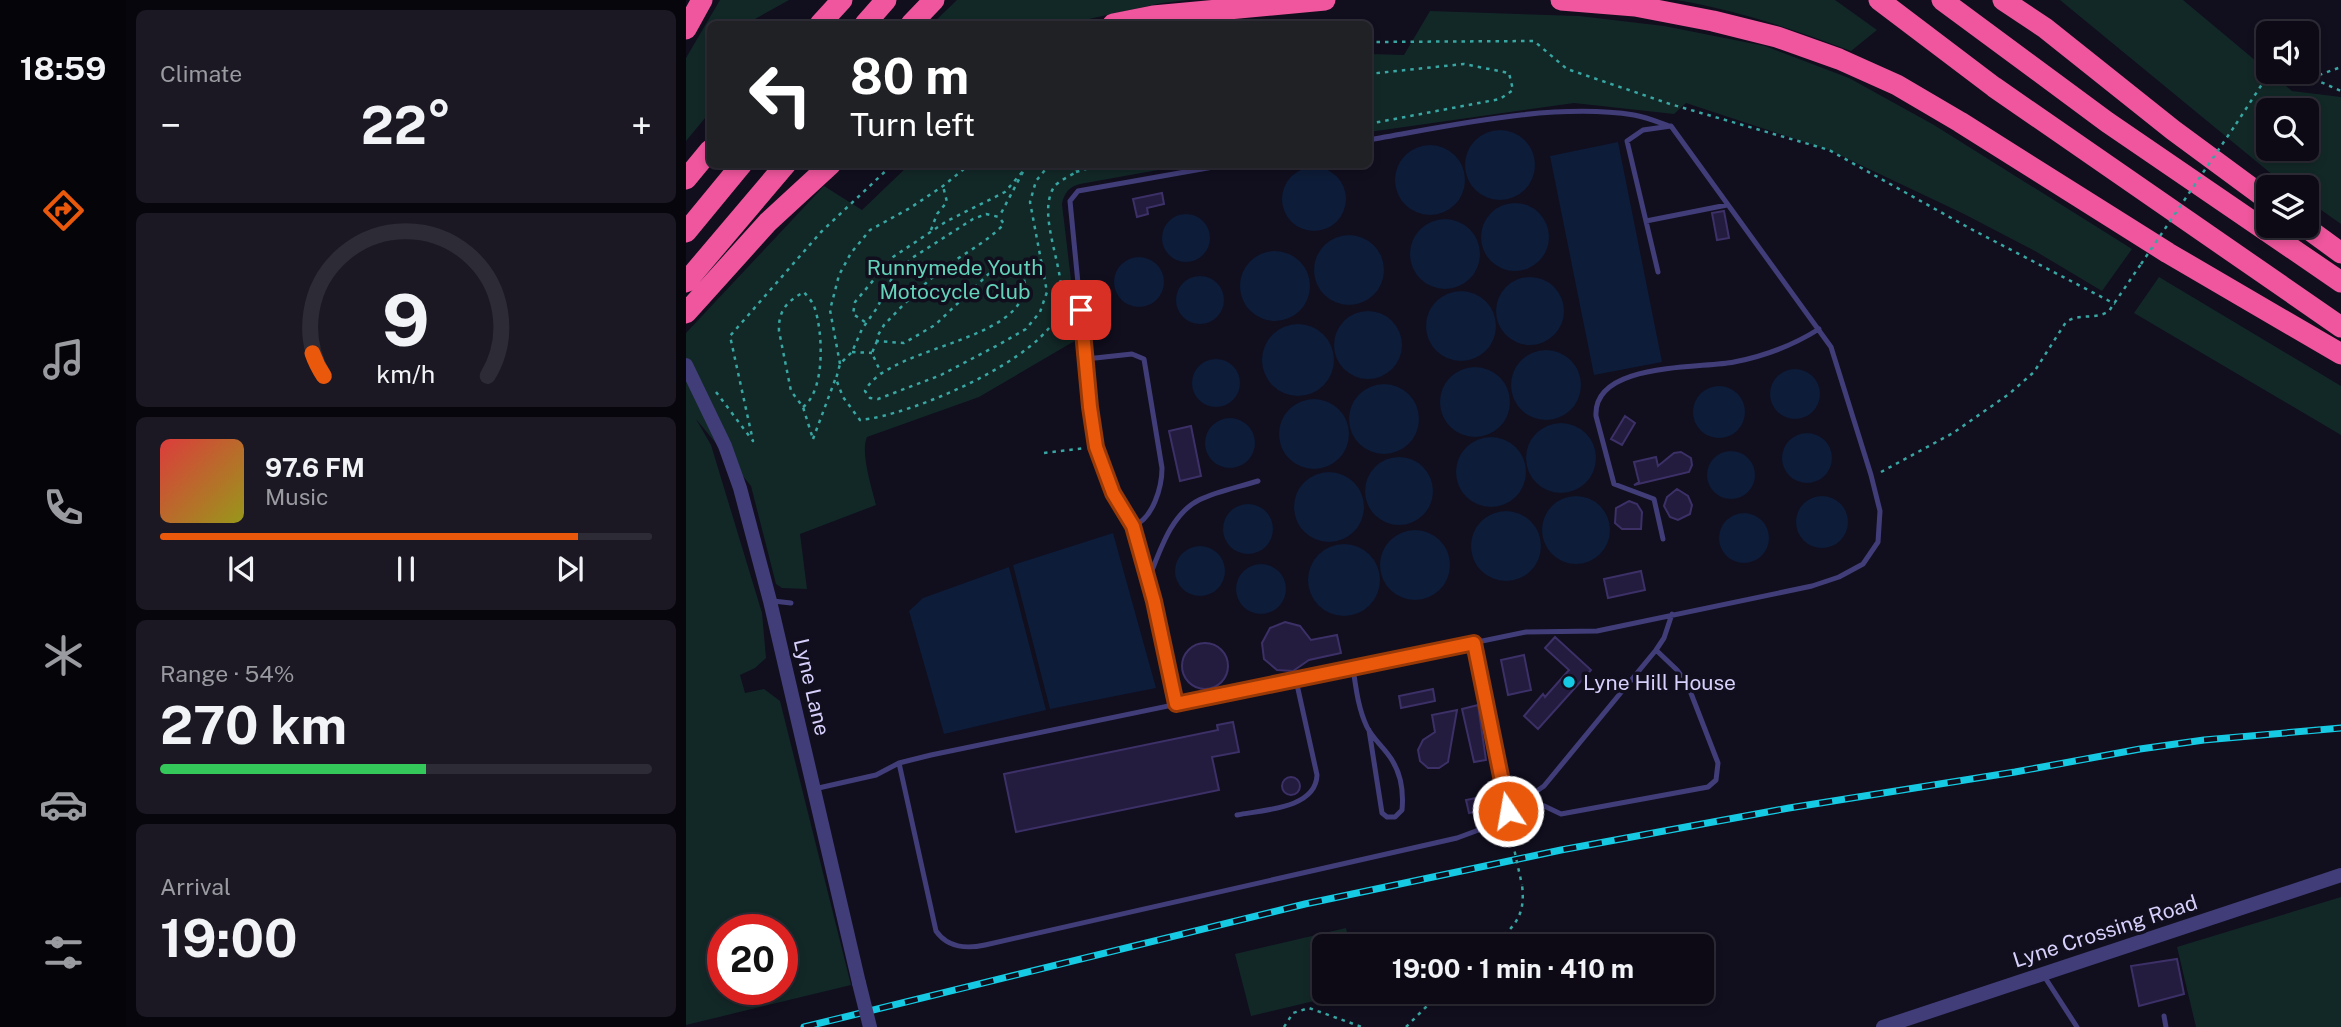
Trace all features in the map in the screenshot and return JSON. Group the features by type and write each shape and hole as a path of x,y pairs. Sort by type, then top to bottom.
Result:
{"highway":[{"path":"686,29 702,0"},
{"path":"823,21 842,0"},
{"path":"867,21 886,0"},
{"path":"914,21 934,0"},
{"path":"1128,21 1153,16 1325,0"},
{"path":"1561,0 1635,6 1713,20 1777,37 1839,59 1897,85 1961,122 2168,253 2341,354"},
{"path":"1879,0 1994,87 2341,327"},
{"path":"1942,0 2117,128 2341,282"},
{"path":"2003,0 2045,28 2173,130 2256,191"},
{"path":"2020,0 2045,28"},
{"path":"686,178 707,154"},
{"path":"686,232 739,168"},
{"path":"686,282 783,168"},
{"path":"686,313 768,222 827,168"},
{"path":"2319,237 2341,253"}],"street":[{"name":"Lyne Lane","path":"686,365 725,446 740,488 770,601 870,1027"},
{"name":"Lyne Crossing Road","path":"1883,1027 2341,875"}],"lane":[{"path":"814,789 876,775 899,763 1526,632 1597,631 1812,586 1839,578 1863,564 1878,542 1880,511 1831,347 1671,127 1635,115 1578,112 1465,123 1372,139"},
{"path":"1658,272 1627,141 1643,130 1671,127"},
{"path":"1176,704 1149,578 1133,526 1113,493 1096,447 1070,201 1078,191 1207,168"},
{"path":"1646,221 1727,205"},
{"path":"1662,539 1654,499 1614,484 1595,410 1609,385 1638,374 1732,362 1768,354 1798,343 1819,329"},
{"path":"1086,359 1132,354 1144,359 1162,480 1146,516 1141,523 1133,526"},
{"path":"1149,578 1169,531 1188,508 1199,500 1258,481"},
{"path":"770,601 791,603"},
{"path":"899,763 936,931 948,944 966,947 998,942 1457,838 1483,828 1555,775 1656,650 1664,638 1672,614"},
{"path":"1474,643 1508,811"},
{"path":"1530,796 1561,814 1708,787 1716,780 1718,763 1687,683 1656,650"},
{"path":"1353,668 1360,711 1368,730 1382,813 1387,817 1395,817 1402,810 1403,793 1399,776 1394,763 1368,730"},
{"path":"1237,815 1297,803 1307,797 1314,788 1317,775 1296,680"},
{"path":"2042,974 2077,1027"},
{"path":"2164,1016 2166,1027"}],"path":[{"path":"1372,41 1534,41 1567,69 1670,104 1829,150 1971,229 2115,304"},
{"path":"1372,74 1464,64 1509,73 1513,90 1500,99 1372,123"},
{"path":"2319,75 2341,67"},
{"path":"2319,81 2341,91"},
{"path":"1871,475 1887,470 1952,433 2009,394 2034,372 2066,322 2074,317 2102,316 2115,304 2262,84"},
{"path":"698,387 712,386 753,441 730,336 821,232 889,168"},
{"path":"803,407 810,402 820,377 821,341 814,304 804,292 788,300 779,322 791,391 803,407 813,439 840,364 830,310 839,275 851,253 870,230 943,186 965,168"},
{"path":"877,341 904,342 935,325 998,265 1021,268 1024,278 1025,291 1018,307 1010,315 996,324 934,348 881,374 870,381 865,391 870,398 878,399 941,375 1026,329 1040,312 1047,292 1030,202 1036,181 1047,168"},
{"path":"836,379 843,397 860,421 876,419 929,401 982,377 1028,349 1051,327 1060,307 1060,280 1048,204 1055,185 1076,172 1089,168"},
{"path":"999,218 1024,170"},
{"path":"866,323 853,314 855,302 893,257 947,221 1005,192 1024,170"},
{"path":"929,233 937,214 947,202 943,186"},
{"path":"840,364 852,352 893,276 912,258 973,219 986,214 999,218 1004,224 987,242 940,271 884,325 872,353 881,374"},
{"path":"852,352 872,353"},
{"path":"1044,453 1096,447"},
{"path":"1504,934 1521,916 1524,902 1511,835 1530,796"},
{"path":"1406,1027 1429,1004"},
{"path":"1284,1027 1293,1013 1309,1008 1362,1027"}],"green space":[{"path":"720,0 789,0 753,21 708,21"},
{"path":"957,0 1189,0 1162,3 1080,21 935,21"},
{"path":"1676,0 1835,0 1877,30 1851,51 1765,21"},
{"path":"2060,0 2183,0 2256,61 2256,84 2284,84 2292,91 2341,97 2341,224 2319,208 2319,175 2273,175 2256,161 2319,161 2319,98 2256,98 2256,161"},
{"path":"1430,11 1579,16 1664,26 1765,46 1849,78 1934,125 2132,249 2102,291 2035,251 1964,214 1829,150 1686,103 1674,114 1574,103 1372,132 1372,54 1404,55"},
{"path":"707,22 707,116 686,141 686,58"},
{"name":"Runnymede Youth Motocycle Club","path":"906,168 1169,168 1080,184 1068,191 1062,204 1078,339 979,397 867,437 866,461 876,505 800,534 807,589 782,588 776,584 751,486 696,419 711,445 762,613 766,658 755,668 740,675 745,693 764,689 780,701 851,985 798,998 798,914 707,914 707,1005 768,1005 686,1025 686,333 824,186 862,210"},
{"path":"2159,277 2341,386 2341,435 2134,313"},
{"path":"2341,897 2341,1027 2196,1027 2177,947"},
{"path":"1346,928 1347,934 1320,934"},
{"path":"1312,936 1312,1002 1251,1016 1235,954"}],"water":[{"path":"1500,130 1519,136 1529,146 1535,165 1529,184 1519,194 1500,200 1481,194 1471,184 1465,165 1471,146 1481,136"},
{"path":"1618,142 1662,362 1594,375 1550,156"},
{"path":"1437,145 1450,151 1459,160 1463,166 1463,194 1455,205 1444,213 1423,215 1405,205 1397,194 1395,173 1405,155 1416,147"},
{"path":"1308,168 1332,172 1341,181 1345,205 1337,222 1314,231 1291,222 1282,199 1291,176"},
{"path":"1515,203 1528,206 1539,213 1546,224 1549,237 1546,250 1539,261 1528,268 1515,271 1502,268 1491,261 1484,250 1481,237 1484,224 1491,213 1502,206"},
{"path":"1186,214 1195,215 1203,221 1209,229 1209,247 1203,255 1195,261 1186,262 1177,261 1169,255 1163,247 1162,238 1163,229 1169,221 1177,215"},
{"path":"1445,219 1470,229 1480,254 1470,279 1445,289 1420,279 1410,254 1420,229"},
{"path":"1349,235 1368,241 1378,251 1384,270 1378,289 1368,299 1349,305 1330,299 1320,289 1314,270 1320,251 1330,241"},
{"path":"1275,251 1300,261 1310,286 1300,311 1275,321 1250,311 1240,286 1250,261"},
{"path":"1139,257 1157,264 1164,282 1157,300 1139,307 1121,300 1114,282 1121,264"},
{"path":"1200,276 1217,283 1224,300 1217,317 1200,324 1183,317 1176,300 1183,283"},
{"path":"1537,277 1558,292 1564,304 1562,324 1554,335 1537,345 1523,345 1506,335 1498,324 1496,304 1506,287 1517,279"},
{"path":"1461,291 1480,297 1490,307 1496,326 1490,345 1480,355 1461,361 1442,355 1432,345 1426,326 1432,307 1442,297"},
{"path":"1368,311 1381,314 1392,321 1399,332 1402,345 1399,358 1392,369 1381,376 1368,379 1355,376 1344,369 1337,358 1334,345 1337,332 1344,321 1355,314"},
{"path":"1298,324 1318,330 1328,340 1334,360 1328,380 1318,390 1298,396 1278,390 1268,380 1262,360 1268,340 1278,330"},
{"path":"1546,350 1571,360 1581,385 1571,410 1546,420 1521,410 1511,385 1521,360"},
{"path":"1216,359 1233,366 1240,383 1233,400 1216,407 1199,400 1192,383 1199,366"},
{"path":"1482,367 1495,373 1504,382 1508,388 1508,416 1500,427 1489,435 1468,437 1450,427 1442,416 1440,395 1450,377 1461,369"},
{"path":"1795,369 1813,376 1820,394 1813,412 1795,419 1777,412 1770,394 1777,376"},
{"path":"1384,384 1409,394 1419,419 1409,444 1384,454 1359,444 1349,419 1359,394"},
{"path":"1719,386 1729,388 1737,394 1743,402 1743,422 1737,430 1729,436 1719,438 1709,436 1701,430 1695,422 1693,412 1695,402 1701,394 1709,388"},
{"path":"1314,399 1339,409 1349,434 1339,459 1314,469 1289,459 1279,434 1289,409"},
{"path":"1230,418 1248,425 1255,443 1248,461 1230,468 1212,461 1205,443 1212,425"},
{"path":"1561,423 1586,433 1596,458 1586,483 1561,493 1536,483 1526,458 1536,433"},
{"path":"1807,433 1825,440 1832,458 1825,476 1807,483 1789,476 1782,458 1789,440"},
{"path":"1491,437 1516,447 1526,472 1516,497 1491,507 1466,497 1456,472 1466,447"},
{"path":"1731,451 1740,452 1748,458 1754,466 1754,484 1748,492 1740,498 1731,499 1722,498 1714,492 1708,484 1707,475 1708,466 1714,458 1722,452"},
{"path":"1392,457 1406,457 1418,462 1428,472 1433,491 1428,510 1418,520 1406,525 1392,525 1380,520 1370,510 1365,498 1365,484 1370,472 1380,462"},
{"path":"1322,472 1336,472 1349,478 1358,487 1364,507 1362,520 1354,532 1336,542 1322,542 1309,536 1300,527 1294,514 1294,500 1300,487 1309,478"},
{"path":"1569,496 1583,496 1595,501 1605,511 1610,530 1605,549 1595,559 1583,564 1569,564 1557,559 1547,549 1542,537 1542,523 1547,511 1557,501"},
{"path":"1822,496 1832,498 1840,504 1846,512 1846,532 1840,540 1832,546 1822,548 1812,546 1804,540 1798,532 1796,522 1798,512 1804,504 1812,498"},
{"path":"1248,504 1266,511 1273,529 1266,547 1248,554 1230,547 1223,529 1230,511"},
{"path":"1506,511 1531,521 1541,546 1531,571 1506,581 1481,571 1471,546 1481,521"},
{"path":"1744,513 1761,521 1769,538 1761,555 1744,563 1727,555 1719,538 1727,521"},
{"path":"1415,530 1440,540 1450,565 1440,590 1415,600 1390,590 1380,565 1390,540"},
{"path":"1113,533 1156,688 1050,709 1013,565"},
{"path":"1344,544 1364,550 1374,560 1380,580 1374,600 1364,610 1344,616 1324,610 1314,600 1308,580 1314,560 1324,550"},
{"path":"1200,546 1218,553 1225,571 1218,589 1200,596 1182,589 1175,571 1182,553"},
{"path":"1261,564 1279,571 1286,589 1279,607 1261,614 1243,607 1236,589 1243,571"},
{"path":"1009,567 1046,710 944,734 909,611 923,598"}],"building":[{"path":"1162,193 1164,204 1147,208 1148,214 1137,217 1133,199"},
{"path":"1724,211 1729,238 1717,240 1712,213"},
{"path":"1625,416 1635,423 1622,445 1611,439"},
{"path":"1191,426 1201,476 1180,481 1169,431"},
{"path":"1681,452 1691,458 1689,472 1634,485 1639,482 1634,462 1656,457 1658,466 1674,453"},
{"path":"1677,489 1688,496 1692,505 1690,514 1678,520 1670,517 1664,506 1667,497"},
{"path":"1629,501 1637,504 1642,512 1641,529 1622,529 1615,523 1616,508"},
{"path":"1641,571 1645,590 1608,598 1604,579"},
{"path":"1285,622 1300,626 1311,640 1337,635 1341,653 1309,660 1293,671 1277,670 1264,659 1262,643 1270,628"},
{"name":"Lyne Hill House","path":"1555,637 1591,670 1538,729 1524,716 1569,670 1545,648"},
{"path":"1205,643 1221,650 1228,666 1221,682 1205,689 1189,682 1182,666 1189,650"},
{"path":"1524,655 1531,690 1508,695 1501,660"},
{"path":"1433,689 1435,701 1401,708 1399,696"},
{"path":"1478,705 1486,760 1474,762 1462,709"},
{"path":"1457,710 1448,762 1439,768 1428,768 1420,761 1418,750 1423,740 1435,732 1432,715"},
{"path":"1233,722 1239,752 1212,757 1219,790 1016,832 1004,774 1218,730 1217,725"},
{"path":"1291,777 1297,780 1300,786 1297,792 1291,795 1285,792 1282,786 1285,780"},
{"path":"1486,796 1488,809 1469,813 1466,800"},
{"path":"2177,959 2184,994 2139,1006 2131,966"}],"railway":[{"path":"804,1027 1305,904 1561,850 1789,808 2140,749 2204,740 2341,728"}],"place":[{"name":"Lyne Hill House","path":"1569,682"}],"route":[{"path":"1081,310 1096,447 1113,493 1133,526 1149,578 1176,704 1474,643 1508,811"}]}
